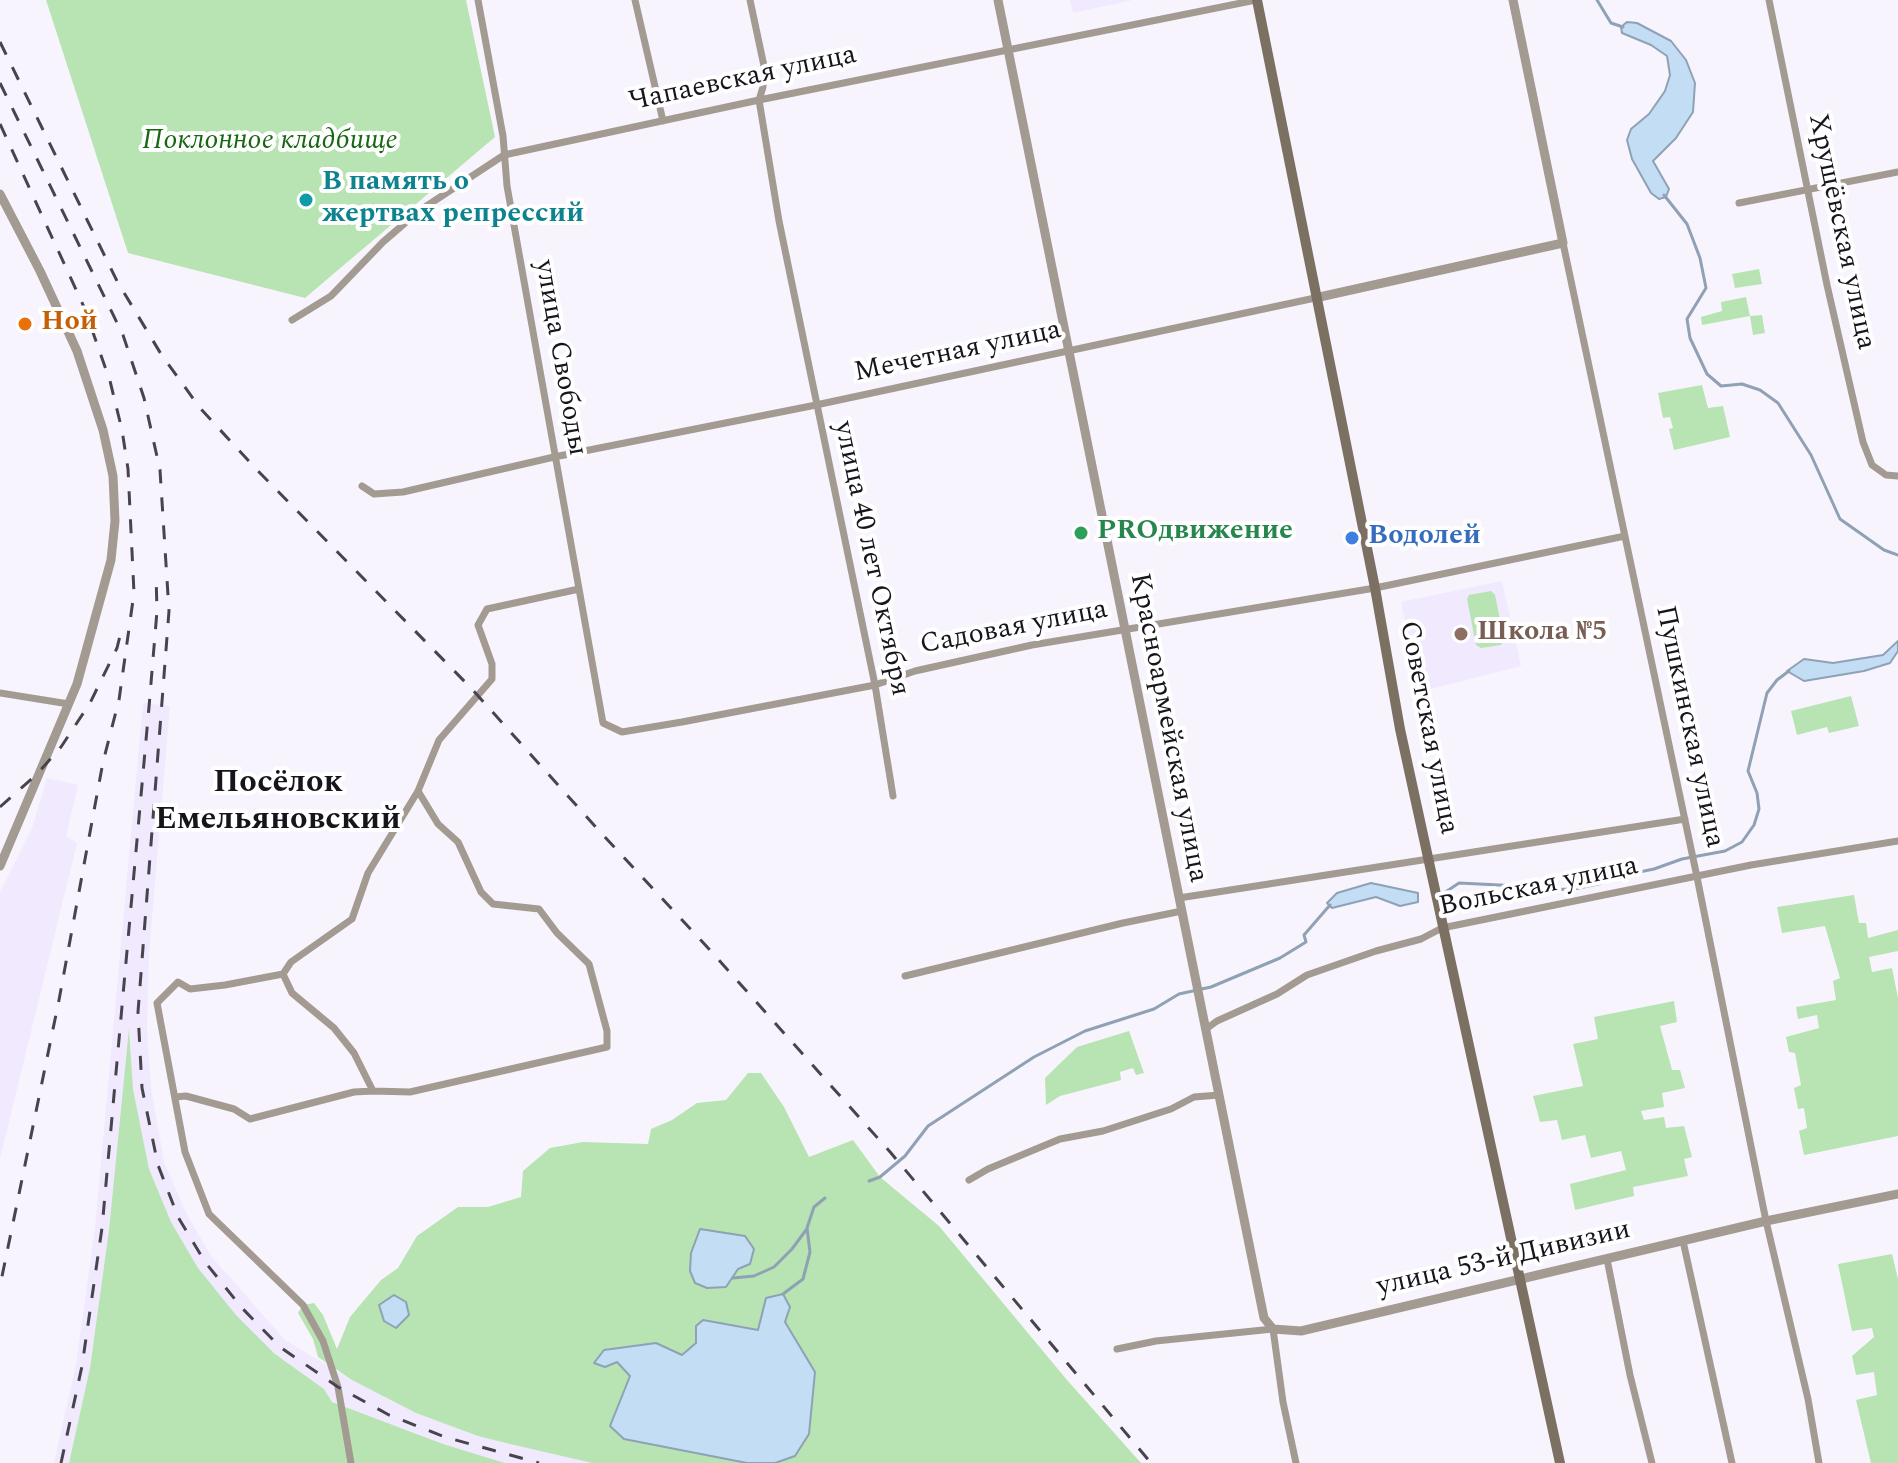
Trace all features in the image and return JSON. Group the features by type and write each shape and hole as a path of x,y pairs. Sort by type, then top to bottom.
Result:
{"main road":[{"name":"Советская улица","path":"1256,0 1375,588 1400,729 1560,1463"}],"street":[{"name":"улица Свободы","path":"478,0 503,136 507,186 603,723"},
{"path":"635,0 663,121"},
{"name":"улица 40 лет Октября","path":"750,0 764,66 759,100 779,221 875,685 893,796"},
{"name":"Красноармейская улица","path":"998,0 1259,1300 1264,1318 1273,1329 1283,1402 1296,1463"},
{"name":"Чапаевская улица","path":"292,320 331,296 383,242 419,211 504,155 1256,0"},
{"name":"Пушкинская улица","path":"1513,0 1819,1463"},
{"name":"Хрущёвская улица","path":"1769,0 1863,442 1868,458 1877,469 1886,475 1898,476"},
{"path":"1739,203 1898,172"},
{"path":"0,194 77,351 103,430 113,476 115,521 111,560 69,704 0,866"},
{"name":"Мечетная улица","path":"362,486 374,494 403,492 554,457 1068,352 1563,243"},
{"name":"Садовая улица","path":"603,723 622,732 875,685 915,671 1032,645 1375,588 1625,536"},
{"path":"351,1463 338,1387 323,1341 303,1305 209,1214 185,1152 157,1003 178,982 190,989 283,974 291,962 352,919 368,873 418,791 439,740 492,679 492,664 478,625 487,609 579,589"},
{"path":"0,693 69,704"},
{"path":"175,1097 186,1096 234,1109 250,1119 354,1092 410,1092 607,1047 607,1031 589,964 557,933 539,909 493,904 481,892 458,842 438,824 418,791"},
{"name":"Вольская улица","path":"1179,898 1685,819"},
{"name":"Вольская улица","path":"1205,1024 1277,994 1307,975 1421,939 1442,928 1751,865 1898,841"},
{"path":"905,976 1182,911"},
{"path":"283,974 292,993 334,1028 354,1053 373,1091"},
{"path":"969,1180 1060,1139 1103,1131 1171,1109 1194,1097 1219,1095"},
{"name":"улица 53-й Дивизии","path":"1117,1349 1156,1341 1273,1329 1301,1331 1766,1221 1898,1194"},
{"path":"1683,1241 1732,1463"},
{"path":"1607,1259 1630,1375 1652,1463"}],"shaded area":[{"path":"1070,0 1133,0 1073,13"},
{"name":"Школа №5","path":"1502,581 1521,666 1419,692 1401,602"},
{"path":"143,703 170,706 149,954 147,1028 151,1088 164,1162 186,1213 211,1256 285,1340 352,1380 416,1413 478,1436 592,1463 505,1463 443,1444 332,1402 324,1389 275,1354 236,1315 198,1268 171,1222 149,1169 133,1089 129,1036 109,1230 90,1368 69,1463 54,1463 76,1364 95,1228"},
{"path":"47,778 78,785 66,836 77,843 0,1159 0,892 32,828"}],"green space":[{"name":"Поклонное кладбище","path":"46,0 466,0 495,137 305,298 128,253"},
{"path":"1759,269 1762,284 1735,288 1732,274"},
{"path":"1746,297 1750,316 1702,325 1701,317 1722,311 1721,302"},
{"path":"1762,315 1765,333 1753,335 1750,316"},
{"path":"1702,385 1708,408 1723,406 1730,437 1674,450 1669,429 1673,428 1670,417 1663,418 1658,393"},
{"path":"1491,591 1495,595 1504,639 1501,645 1481,648 1476,645 1467,599 1469,595"},
{"path":"1851,696 1859,726 1829,733 1827,727 1797,735 1791,711"},
{"path":"1854,895 1859,923 1866,923 1868,938 1898,930 1898,951 1869,957 1872,972 1892,968 1898,998 1898,1136 1804,1155 1799,1131 1807,1128 1804,1108 1798,1109 1794,1088 1801,1085 1795,1053 1789,1052 1786,1037 1819,1028 1817,1015 1798,1019 1796,1007 1836,1000 1833,981 1840,978 1825,926 1782,933 1777,907"},
{"path":"1674,1001 1677,1022 1660,1026 1672,1070 1680,1070 1685,1088 1662,1093 1664,1107 1641,1111 1644,1120 1664,1117 1666,1128 1684,1126 1692,1157 1684,1159 1688,1176 1633,1187 1634,1196 1575,1210 1570,1184 1626,1170 1621,1151 1591,1158 1585,1135 1562,1140 1557,1120 1540,1122 1533,1096 1583,1086 1573,1044 1598,1039 1594,1017"},
{"path":"129,1029 133,1089 149,1169 171,1222 198,1268 236,1315 275,1354 324,1389 332,1402 443,1444 505,1463 69,1463 90,1368 109,1230"},
{"path":"1129,1031 1144,1073 1136,1075 1133,1068 1120,1072 1121,1080 1060,1096 1046,1105 1045,1078 1077,1047"},
{"path":"748,1073 761,1073 784,1107 809,1157 853,1140 880,1177 939,1226 1067,1380 1141,1463 775,1463 795,1456 815,1372 785,1322 758,1330 703,1320 696,1326 696,1343 682,1355 656,1343 636,1345 617,1362 630,1376 610,1426 624,1439 747,1463 592,1463 506,1443 416,1413 352,1380 318,1357 313,1339 298,1313 303,1305 314,1303 323,1315 337,1349 350,1317 381,1280 398,1268 417,1236 458,1207 488,1207 521,1197 523,1171 550,1148 583,1142 648,1144 651,1129 672,1120 697,1103 726,1100","holes":["745,1236 750,1264 738,1269 726,1287"]},
{"path":"1892,1254 1898,1279 1898,1463 1871,1463 1856,1400 1877,1395 1874,1372 1856,1375 1852,1356 1874,1337 1872,1328 1852,1331 1838,1264"}],"water":[{"path":"1627,22 1637,23 1671,41 1686,60 1695,83 1693,112 1676,138 1653,161 1669,189 1666,197 1659,199 1651,193 1632,159 1627,140 1631,129 1649,114 1665,91 1670,75 1667,56 1651,45 1622,33 1621,27"},
{"path":"1898,641 1898,651 1890,663 1864,671 1804,681 1787,671 1804,659 1833,663 1883,655"},
{"path":"1371,883 1418,893 1418,902 1400,906 1376,897 1332,908 1327,903 1337,893"},
{"path":"700,1229 745,1236 754,1249 750,1264 738,1269 726,1287 707,1288 695,1283 690,1271 691,1253"},
{"path":"783,1294 790,1307 785,1322 815,1372 809,1434 795,1456 775,1463 747,1463 624,1439 610,1426 630,1376 617,1362 605,1367 594,1363 604,1350 656,1343 682,1355 696,1343 696,1326 703,1320 758,1330 766,1298"},
{"path":"394,1295 406,1302 409,1315 396,1328 384,1321 379,1305"}],"waterway":[{"path":"1597,0 1611,23 1623,27"},
{"path":"1664,195 1687,224 1700,258 1706,288 1687,319 1690,338 1707,374 1721,386 1742,384 1760,390 1778,403 1811,455 1840,519 1884,550 1898,555"},
{"path":"1444,893 1459,883 1542,890 1574,889 1682,859 1725,851 1742,842 1754,825 1759,809 1757,793 1748,771 1767,693 1789,671"},
{"path":"869,1181 880,1177 905,1156 928,1126 1034,1057 1085,1031 1154,1009 1179,994 1211,987 1280,958 1306,942 1304,935 1330,905"},
{"path":"783,1294 803,1279 810,1252 807,1228 814,1207 825,1198"},
{"path":"733,1278 754,1276 774,1267 806,1230"}],"railway":[{"path":"0,42 117,281 161,354 200,408 471,688 709,949 891,1153 1151,1463"},
{"path":"0,83 123,335 144,398 160,470 169,611 138,1012 142,1088 158,1165 178,1217 205,1262 242,1308 280,1347 338,1387 389,1415 445,1437 539,1463"},
{"path":"0,124 84,307 110,381 128,469 134,593 119,700 103,762 59,1000 0,1286"},
{"path":"61,1463 82,1366 102,1228 157,611 156,574"},
{"path":"0,807 37,774 61,747 90,703 120,636"}],"place":[{"name":"В память о жертвах репрессий","path":"306,200"},
{"name":"Ной","path":"25,324"},
{"name":"PROдвижение","path":"1081,533"},
{"name":"Водолей","path":"1352,538"},
{"name":"Школа №5","path":"1461,634"}],"district":[{"name":"Посёлок Емельяновский","path":"278,804"}]}
